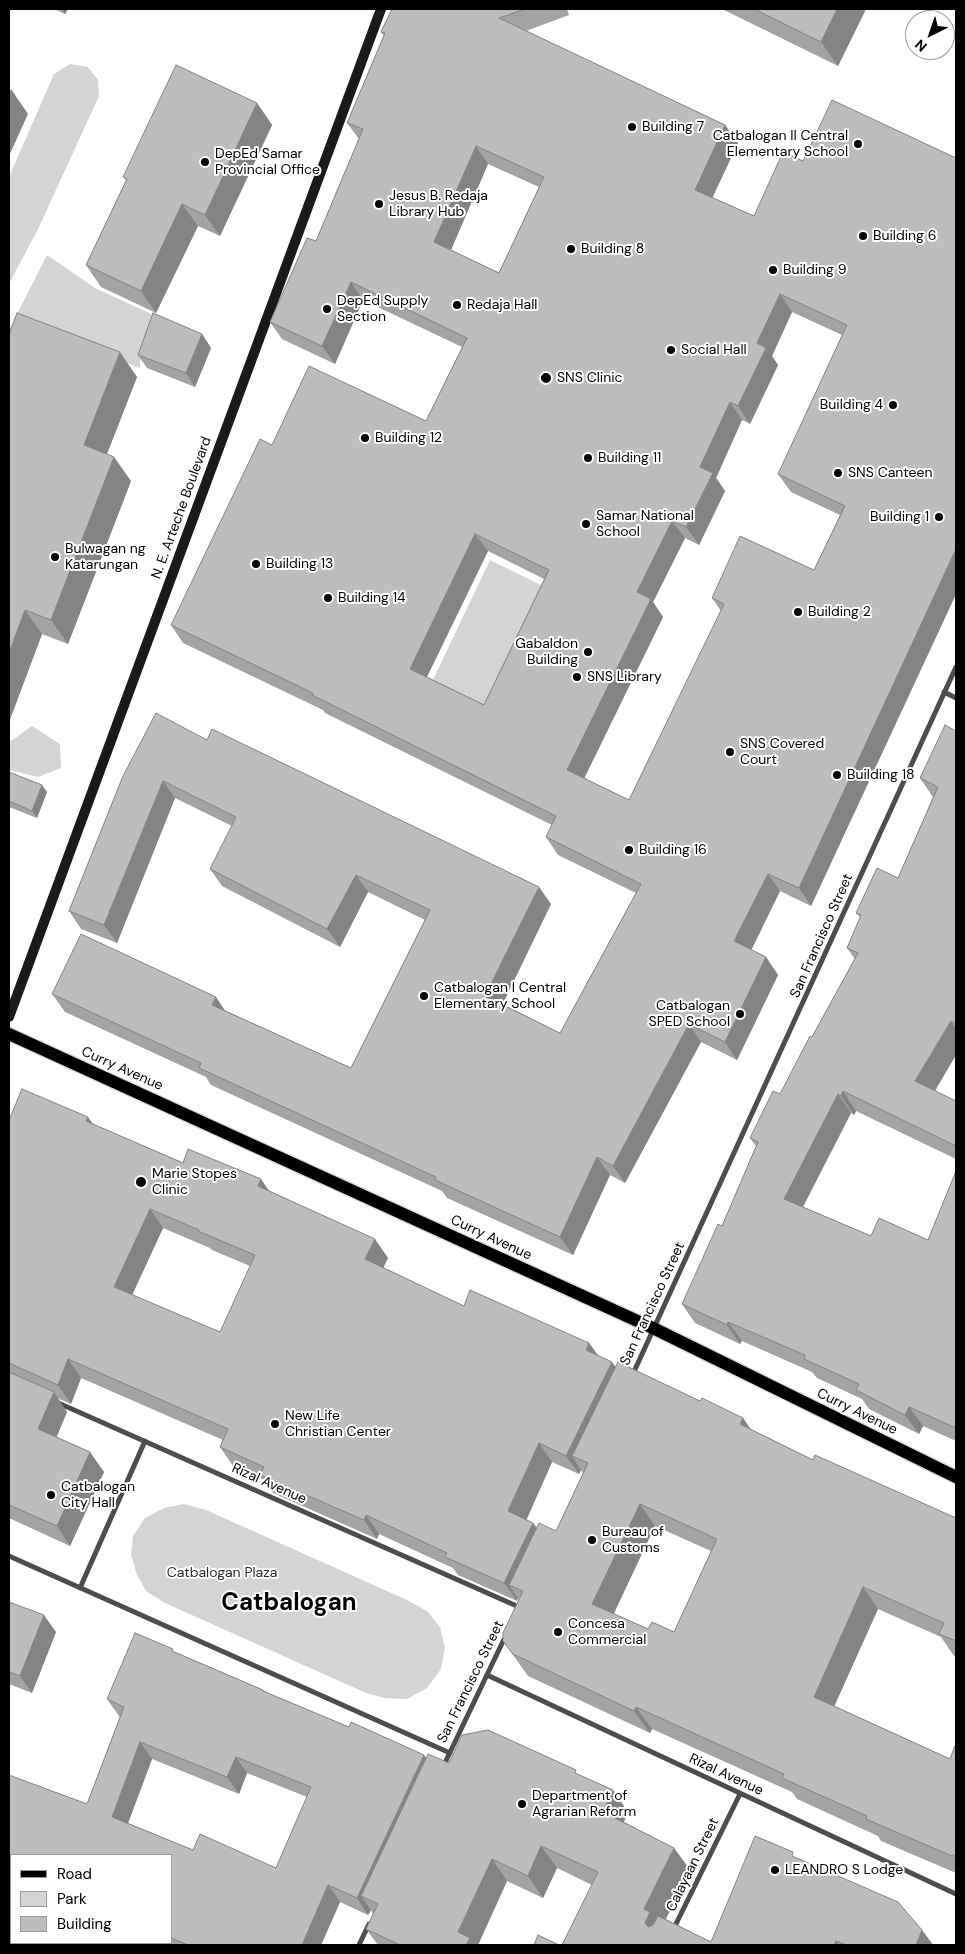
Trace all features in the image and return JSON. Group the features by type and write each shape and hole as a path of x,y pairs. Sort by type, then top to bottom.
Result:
{"main road":[{"name":"N. E. Arteche Boulevard","path":"9,1018 381,9"},
{"name":"Curry Avenue","path":"9,1034 655,1329 956,1477"}],"street":[{"name":"San Francisco Street","path":"628,1383 655,1329 956,667"},
{"path":"944,692 956,698"},
{"name":"Rizal Avenue","path":"54,1401 519,1607"},
{"path":"80,1588 146,1441"},
{"path":"9,1556 450,1753"},
{"name":"San Francisco Street","path":"515,1616 524,1598"},
{"name":"San Francisco Street","path":"441,1771 507,1633"},
{"name":"Rizal Avenue","path":"487,1675 956,1894"},
{"name":"Calayaan Street","path":"670,1936 740,1794"},
{"path":"359,1945 371,1919"}],"green space":[{"path":"70,64 88,67 98,80 99,96 39,227 9,284 9,177 54,74"},
{"path":"47,255 95,288 160,318 140,361 140,368 36,327 9,396 9,330"},
{"path":"490,560 553,591 493,714 431,684"},
{"path":"32,726 60,744 61,768 38,777 9,770 9,740 11,741"},
{"name":"Catbalogan Plaza","path":"184,1504 206,1510 407,1600 427,1611 440,1627 445,1648 441,1669 427,1688 407,1699 385,1698 366,1693 165,1603 146,1591 137,1575 131,1555 133,1536 145,1518 164,1508"}],"building":[{"name":"Samar National School","path":"392,9 525,9 499,18 725,125 695,190 754,216 783,152 803,161 832,100 956,158 956,549 799,888 768,874 734,941 766,957 725,1042 689,1024 613,1166 597,1157 560,1237 435,1180 436,1177 199,1068 201,1063 52,994 81,934 216,997 212,1005 351,1068 430,910 356,875 327,929 210,869 236,817 163,781 104,925 69,911 123,776 156,713 207,740 212,729 539,887 485,996 560,1033 641,884 546,837 556,816 312,695 313,693 171,625 260,439 272,445 309,366 426,421 467,338 351,282 322,346 270,322 307,238 316,241 363,129 347,123 385,33 381,32","holes":["476,146 544,177 499,273 434,242","780,294 847,325 778,474 845,506 814,570 740,536 712,598 724,604 629,800 567,770 651,599 637,592 672,521 686,527 713,473 700,467 730,402 738,406 766,348 757,343","475,534 549,570 484,705 410,669"]},
{"path":"754,9 837,9 821,42"},
{"path":"176,65 257,103 205,215 182,204 141,291 86,265 127,179 123,177"},
{"name":"Bulwagan ng Katarungan","path":"17,313 120,352 84,445 114,457 51,620 25,610 9,653 9,335"},
{"path":"153,313 202,334 186,373 138,355"},
{"path":"945,725 956,731 956,1024 951,1021 915,1081 956,1101 956,1146 843,1091 841,1096 838,1094 784,1199 871,1236 879,1218 928,1240 956,1171 956,1428 909,1407 905,1415 856,1390 859,1384 804,1359 805,1355 728,1322 727,1325 682,1304 718,1224 722,1226 758,1142 750,1138 773,1091 780,1094 810,1036 812,1037 858,953 847,948 861,915 856,913 877,868 898,878 938,787 920,778"},
{"path":"9,772 42,785 32,811 9,801"},
{"path":"22,1089 88,1117 86,1121 183,1163 188,1149 261,1179 258,1186 375,1239 365,1259 464,1306 470,1290 589,1343 586,1350 612,1362 566,1456 539,1443 508,1511 533,1523 504,1583 445,1557 447,1553 366,1515 364,1520 260,1475 264,1467 220,1447 228,1429 68,1359 58,1385 9,1363 9,1120","holes":["150,1209 255,1255 220,1332 114,1287"]},
{"path":"618,1362 700,1401 702,1398 743,1418 740,1424 813,1460 815,1455 956,1518 956,1641 939,1634 944,1623 863,1587 814,1697 950,1759 956,1743 956,1854 952,1856 866,1819 867,1816 782,1778 784,1774 636,1707 634,1711 513,1654 503,1641 503,1633 523,1591 509,1585 539,1523 556,1531 588,1463 572,1456","holes":["640,1504 717,1539 674,1632 652,1622 648,1629 592,1604"]},
{"name":"Catbalogan City Hall","path":"9,1372 54,1392 38,1429 90,1452 57,1526 9,1505"},
{"path":"9,1602 44,1615 20,1676 9,1672"},
{"path":"135,1633 263,1691 349,1727 351,1722 424,1755 357,1898 328,1885 302,1945 188,1945 172,1938 172,1854 10,1854 10,1944 154,1944 9,1945 9,1775 87,1804 124,1707 107,1699","holes":["140,1742 227,1777 236,1757 311,1787 276,1868 200,1834 193,1850 112,1817"]},
{"path":"488,1730 576,1770 575,1773 613,1790 603,1812 674,1848 644,1909 650,1912 645,1923 648,1927 653,1925 658,1916 711,1942 755,1836 793,1852 792,1856 898,1902 922,1930 916,1945 847,1945 836,1941 834,1945 562,1945 598,1872 541,1846 528,1876 492,1859 458,1932 470,1938 466,1945 400,1945 366,1929 378,1904 361,1896 428,1754 449,1763 462,1735"},
{"path":"538,1935 559,1945 534,1945"}],"place":[{"name":"Building 7","path":"632,127"},
{"name":"Catbalogan II Central Elementary School","path":"858,144"},
{"name":"DepEd Samar Provincial Office","path":"205,162"},
{"name":"Jesus B. Redaja Library Hub","path":"379,204"},
{"name":"Building 6","path":"863,236"},
{"name":"Building 8","path":"571,249"},
{"name":"Building 9","path":"773,270"},
{"name":"Redaja Hall","path":"457,305"},
{"name":"DepEd Supply Section","path":"327,309"},
{"name":"Social Hall","path":"671,350"},
{"name":"SNS Clinic","path":"546,378"},
{"name":"Building 4","path":"893,405"},
{"name":"Building 12","path":"365,438"},
{"name":"Building 11","path":"588,458"},
{"name":"SNS Canteen","path":"838,473"},
{"name":"Building 1","path":"939,517"},
{"name":"Samar National School","path":"586,524"},
{"name":"Bulwagan ng Katarungan","path":"55,557"},
{"name":"Building 13","path":"256,564"},
{"name":"Building 14","path":"328,598"},
{"name":"Building 2","path":"798,612"},
{"name":"Gabaldon Building","path":"588,652"},
{"name":"SNS Library","path":"577,677"},
{"name":"SNS Covered Court","path":"730,752"},
{"name":"Building 18","path":"837,775"},
{"name":"Building 16","path":"629,850"},
{"name":"Catbalogan I Central Elementary School","path":"424,996"},
{"name":"Catbalogan SPED School","path":"740,1014"},
{"name":"Marie Stopes Clinic","path":"141,1182"},
{"name":"New Life Christian Center","path":"275,1424"},
{"name":"Catbalogan City Hall","path":"51,1495"},
{"name":"Bureau of Customs","path":"592,1540"},
{"name":"Concesa Commercial","path":"558,1632"},
{"name":"Department of Agrarian Reform","path":"522,1804"},
{"name":"LEANDRO S Lodge","path":"775,1870"}],"district":[{"name":"Catbalogan","path":"289,1604"}]}
